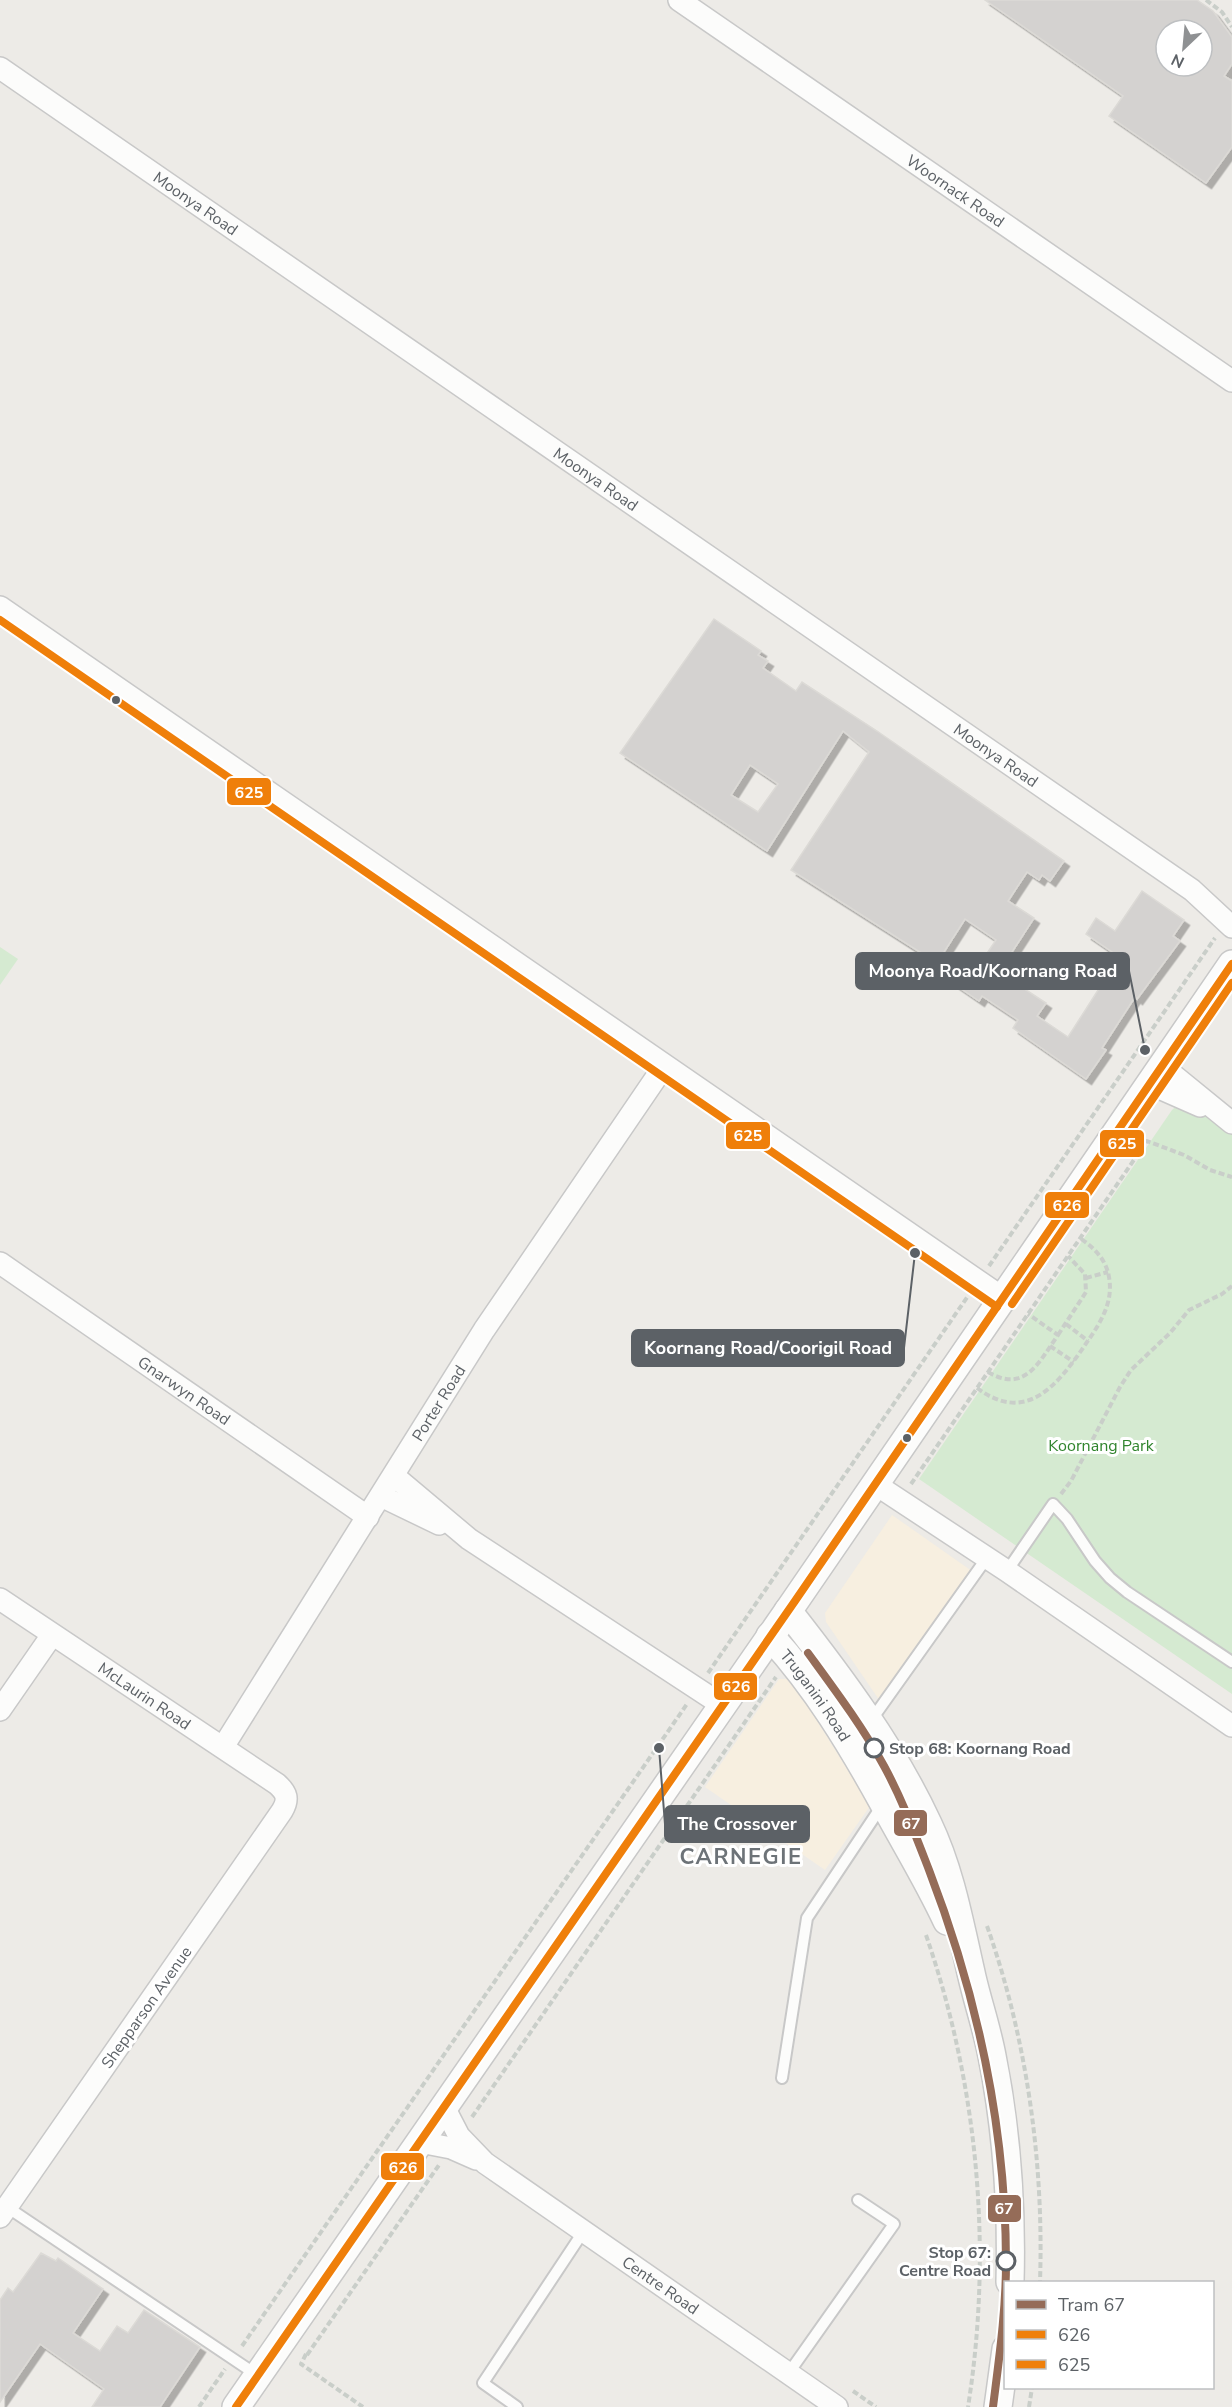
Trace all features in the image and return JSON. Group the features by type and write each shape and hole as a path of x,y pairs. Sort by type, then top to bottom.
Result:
{"street":[{"name":"Woornack Road","path":"679,0 1232,381"},
{"name":"Moonya Road","path":"0,68 1192,890 1230,919"},
{"path":"0,607 1003,1298"},
{"path":"236,2407 788,1611 1232,964"},
{"name":"Porter Road","path":"223,1747 484,1330 664,1066"},
{"path":"1156,1075 1225,1118"},
{"name":"Gnarwyn Road","path":"0,1263 368,1517"},
{"path":"394,1476 469,1539 722,1705"},
{"path":"875,1484 1008,1571 1232,1726"},
{"path":"381,1496 469,1539"},
{"name":"McLaurin Road","path":"0,1599 223,1747 276,1784 286,1794"},
{"name":"Truganini Road","path":"788,1611 826,1659 870,1723 928,1823 949,1877 992,2054 1006,2146 1011,2223 1010,2281"},
{"path":"0,1710 52,1635"},
{"name":"Truganini Road","path":"770,1636 799,1669 849,1744 930,1885 973,1980"},
{"name":"Shepparson Avenue","path":"2,2209 282,1811 287,1799 286,1794"},
{"name":"Centre Road","path":"444,2107 455,2142 837,2407"},
{"path":"420,2142 455,2142"},
{"path":"998,2407 1004,2357"}],"lane":[{"path":"1008,1571 1053,1504 1067,1519 1095,1561 1110,1578 1127,1592 1232,1662"},
{"path":"870,1723 986,1558"},
{"path":"782,2078 807,1918 884,1804"},
{"path":"788,2374 894,2224 858,2200"},
{"path":"2,2209 258,2376"},
{"path":"517,2407 483,2383 583,2232"}],"path":[{"path":"1206,0 1222,12 1232,27"},
{"path":"200,2407 1230,919"},
{"path":"900,1500 1147,1141 1184,1155 1210,1170 1232,1177"},
{"path":"977,1388 985,1394 1005,1401 1031,1400 1043,1395 1055,1385 1074,1362 1108,1305 1110,1293 1108,1272 1098,1253 1080,1238"},
{"path":"988,1372 1006,1380 1017,1379 1036,1366 1066,1324 1086,1292 1086,1278 1079,1266 1068,1256"},
{"path":"1086,1278 1108,1272"},
{"path":"1053,1504 1071,1481 1131,1370 1170,1333 1189,1310 1222,1294 1232,1286"},
{"path":"1028,1314 1058,1335"},
{"path":"1066,1324 1088,1341"},
{"path":"1050,1346 1074,1362"},
{"path":"308,2355 781,1669"},
{"path":"923,1925 949,2008 959,2051 970,2115 976,2171 980,2301 976,2358 968,2407"},
{"path":"301,2364 363,2407"},
{"path":"1029,2407 1032,2389"}],"shaded area":[{"path":"892,1515 979,1576 886,1710 826,1622 825,1613"},
{"path":"779,1679 789,1679 801,1695 870,1806 825,1870 705,1787"}],"green space":[{"path":"0,947 18,959 0,985"},
{"name":"Koornang Park","path":"1180,1103 1198,1111 1232,1134 1232,1694 919,1479 1172,1110"}],"building":[{"path":"985,0 1197,0 1213,11 1232,37 1232,64 1224,76 1232,81 1232,147 1206,183 1109,116 1123,96"},
{"path":"714,619 761,651 758,655 768,661 763,668 796,691 802,682 877,731 1064,861 1050,881 1042,875 1039,880 1027,872 1008,901 1034,918 999,972 1046,1003 1037,1016 1068,1037 1109,973 1101,968 1112,952 1086,934 1096,918 1115,931 1142,891 1184,920 1173,936 1180,941 1137,999 1135,997 1102,1048 1106,1050 1086,1079 1013,1028 1018,1020 982,996 979,1001 950,981 961,965 973,974 996,940 965,919 937,963 791,870 869,752 843,731 767,851 620,753","holes":["750,765 778,784 758,812 731,795"]},
{"path":"41,2253 56,2261 58,2258 103,2289 73,2333 100,2351 117,2326 128,2333 144,2310 200,2347 160,2407 92,2407 104,2389 40,2344 0,2402 0,2300 8,2288 13,2292"}],"tram line":[{"name":"67","path":"808,1653 848,1708 884,1766 919,1843 946,1917 986,2063 1001,2162 1005,2212 1006,2281"},
{"name":"67","path":"993,2407 1004,2311"}],"transit line":[{"name":"625","path":"0,620 997,1307"},
{"name":"626","path":"236,2407 795,1601 1232,964"},
{"name":"625","path":"1012,1304 1232,983"}],"place":[{"name":"Moonya Road/Koornang Road","path":"1145,1050"},
{"name":"Koornang Road/Coorigil Road","path":"915,1253"},
{"name":"The Crossover","path":"659,1748"},
{"name":"Stop 68: Koornang Road","path":"874,1748"},
{"name":"Stop 67: Centre Road","path":"1006,2261"}],"district":[{"name":"CARNEGIE","path":"741,1856"}]}
